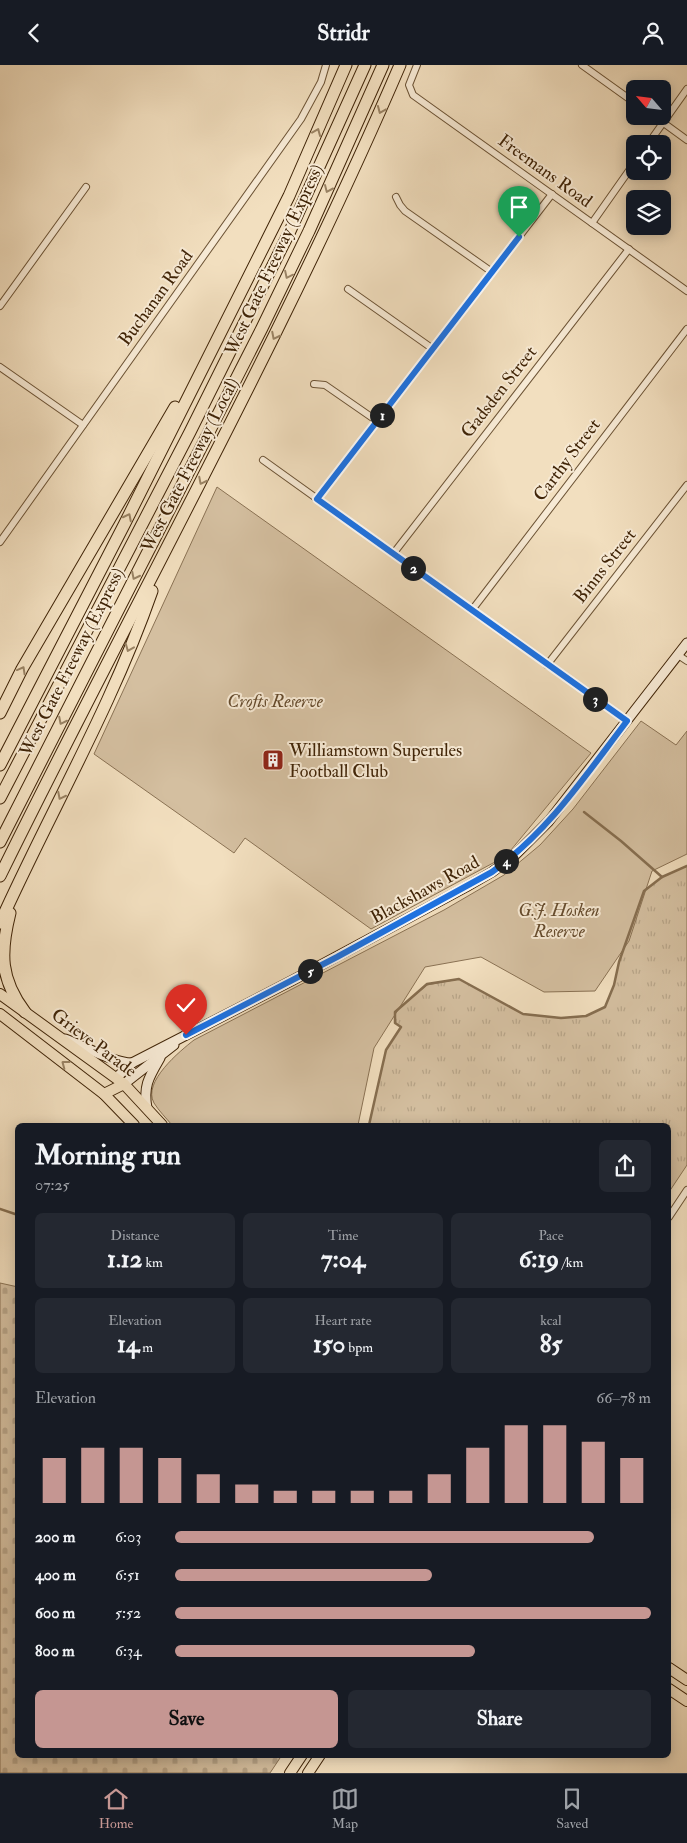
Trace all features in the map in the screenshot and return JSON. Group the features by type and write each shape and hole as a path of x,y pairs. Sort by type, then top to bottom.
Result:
{"highway":[{"name":"West Gate Freeway (Local)","path":"0,765 124,525 289,196 346,65"},
{"name":"West Gate Freeway (Express)","path":"0,798 190,432 273,266 365,65"},
{"name":"West Gate Freeway (Express)","path":"0,842 262,328 309,231 383,65"},
{"name":"West Gate Freeway (Local)","path":"0,876 165,554 319,247 400,65"},
{"path":"0,713 22,669 145,460 267,240"},
{"path":"0,923 21,875 104,710 148,603 165,554"},
{"path":"21,875 8,921 2,955 2,969 4,980 11,994 25,1012"}],"main road":[{"name":"Blackshaws Road","path":"120,1081 132,1063 337,957 492,872 515,855 549,821 687,643"},
{"name":"Grieve Parade","path":"0,994 120,1081 160,1123"},
{"name":"Grieve Parade","path":"0,1013 104,1094 132,1123"},
{"name":"Blackshaws Road","path":"120,1081 161,1056 186,1035"},
{"path":"64,1039 85,1046 112,1059 124,1063 132,1063"},
{"path":"147,1108 146,1085 161,1056"},
{"path":"104,1094 120,1081"},
{"path":"671,1669 687,1680"},
{"path":"671,1690 687,1701"},
{"path":"290,1773 300,1758"},
{"path":"308,1773 318,1758"}],"street":[{"name":"Buchanan Road","path":"0,542 301,119 321,81 326,65"},
{"name":"Freemans Road","path":"417,65 410,85 413,95 687,291"},
{"path":"582,65 626,97"},
{"path":"671,112 687,89"},
{"path":"666,125 687,140"},
{"path":"592,223 626,175"},
{"path":"0,306 86,187"},
{"path":"317,499 552,195"},
{"path":"396,197 405,211 492,272"},
{"name":"Gadsden Street","path":"393,554 629,249"},
{"path":"348,289 433,349"},
{"name":"Carthy Street","path":"472,610 687,329"},
{"path":"0,367 83,425"},
{"path":"314,384 325,385 377,421"},
{"path":"263,460 627,721"},
{"name":"Binns Street","path":"547,665 687,485"},
{"path":"678,655 687,661"},
{"path":"671,1214 687,1190"}],"green space":[{"name":"Crofts Reserve","path":"217,487 591,753 506,856 371,929 245,838 234,853 94,754"},
{"name":"G.J. Hosken Reserve","path":"641,721 676,745 687,731 687,854 652,871 629,941 595,991 544,992 481,957 425,967 374,1048 358,1123 170,1123 160,1112 154,1103 152,1095 153,1086 172,1059 194,1040 444,910 504,875 540,845 573,809"},
{"path":"687,866 687,1165 671,1189 671,1123 369,1123 386,1050 401,1027 395,1023 395,1012 427,985 459,979 523,1014 561,1018 586,1016 605,1007 614,985 619,962 644,891 662,877"},
{"path":"0,1283 15,1286 15,1758 280,1758 270,1773 0,1773"}],"waterway":[{"path":"584,812 662,877"},
{"path":"369,1123 386,1050 401,1027 395,1023 395,1012 427,984 459,979 523,1014 561,1018 586,1016 605,1007 614,985 619,962 644,891 662,877 687,866"},
{"path":"0,1209 15,1214"}],"place":[{"name":"Williamstown Superules Football Club","path":"273,760"}],"route":[{"path":"186,1035 337,957 492,872 530,842 549,821 627,721 317,499 519,237"}]}
